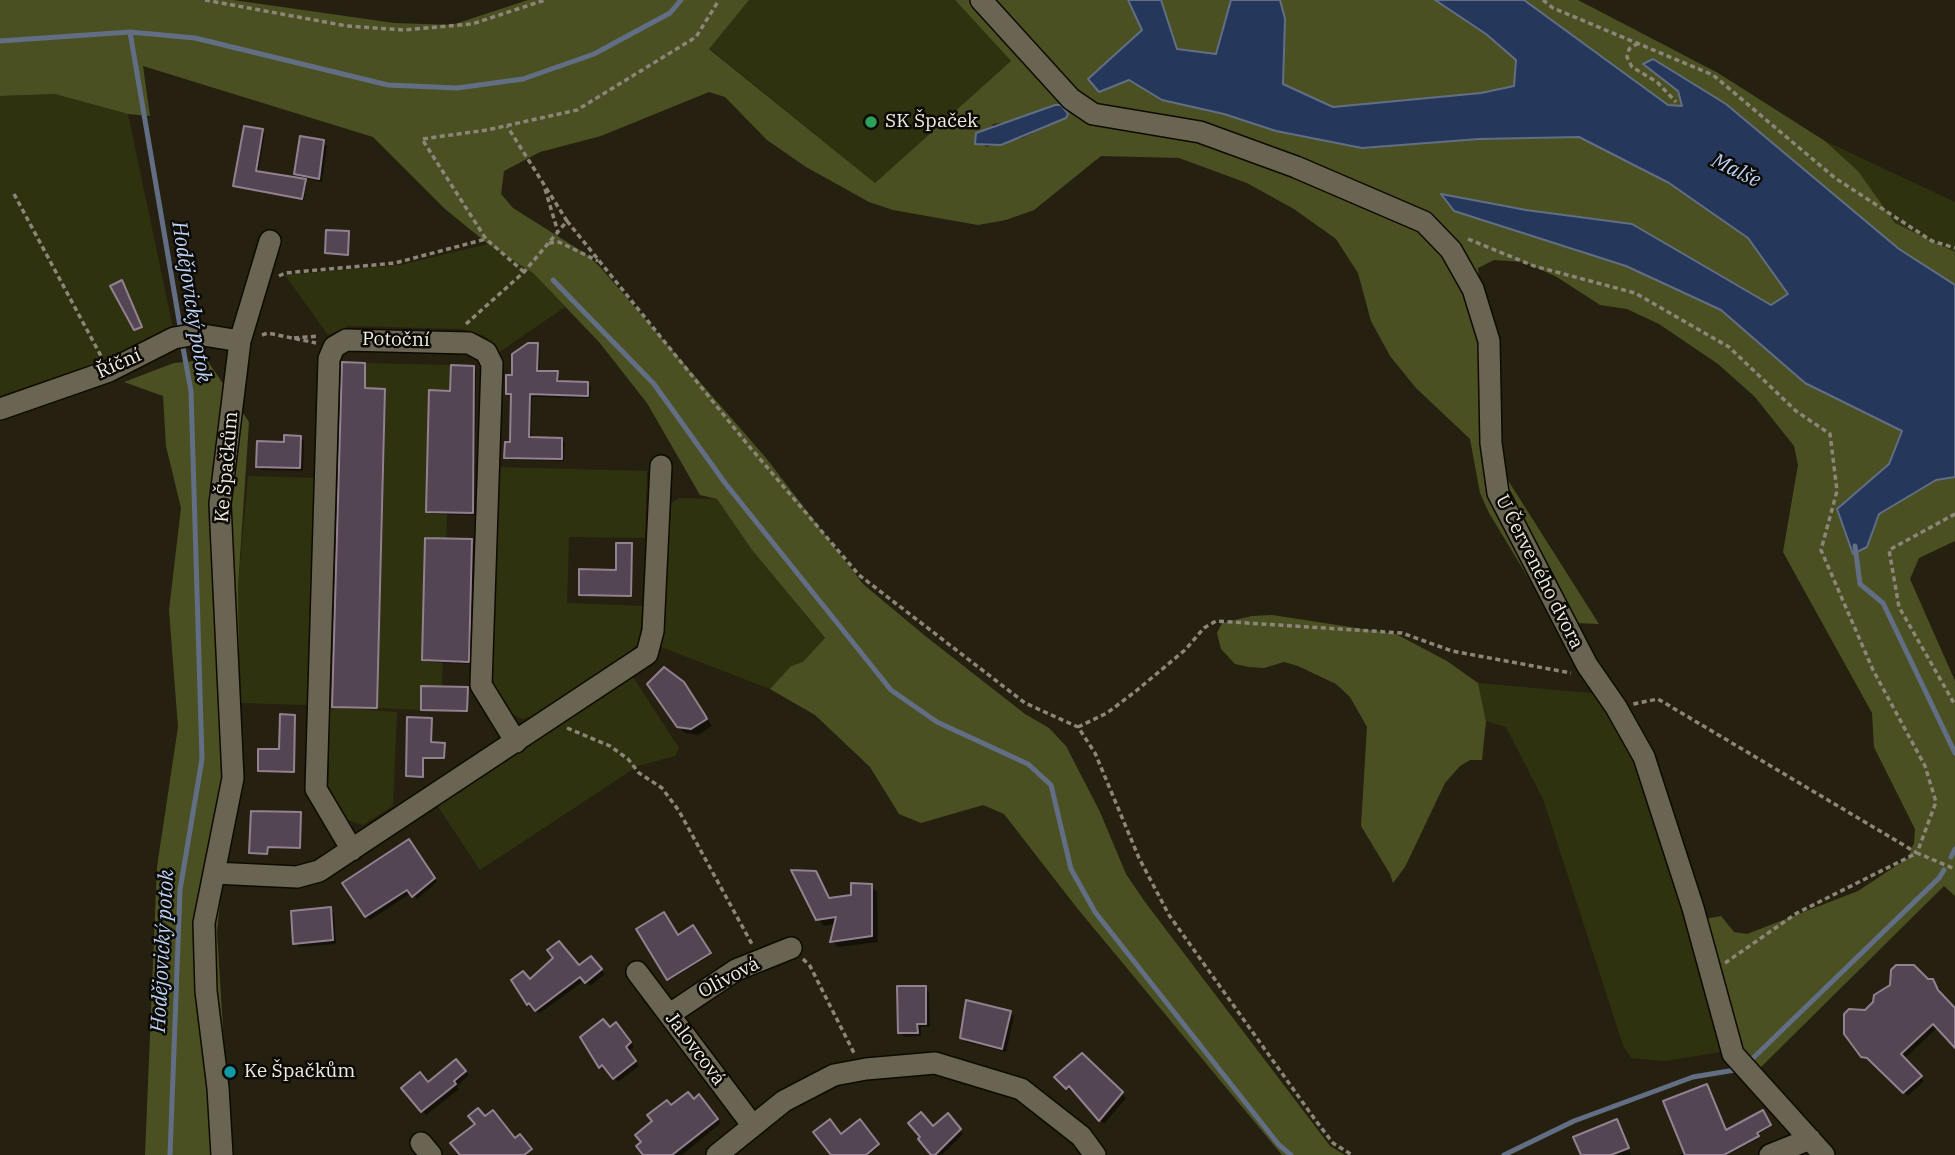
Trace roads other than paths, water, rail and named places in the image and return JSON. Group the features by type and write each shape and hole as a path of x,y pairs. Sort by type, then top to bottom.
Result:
{"street":[{"name":"U Červeného dvora","path":"981,0 1071,99 1093,114 1200,132 1296,167 1424,222 1451,250 1473,289 1489,341 1491,443 1497,493 1587,665 1616,707 1644,757 1712,972 1733,1054 1817,1147"},
{"name":"Ke Špačkům","path":"222,1155 218,1088 206,991 204,937 233,778 220,504 240,341 270,241"},
{"name":"Říční","path":"0,409 109,370 174,338 197,334 240,341"},
{"name":"Potoční","path":"352,850 316,789 329,359 334,347 346,340 469,343 486,352 492,364 481,685 516,742"},
{"path":"214,873 308,876 352,850 647,654 653,631 661,466"},
{"name":"Olivová","path":"670,1014 702,990 791,948"},
{"name":"Jalovcová","path":"637,972 753,1126"},
{"path":"717,1155 784,1101 808,1086 834,1075 866,1069 935,1063 1021,1089 1080,1136 1095,1155"},
{"path":"1770,1155 1817,1147"}],"water":[{"name":"Malše","path":"1128,0 1161,0 1177,49 1216,54 1231,0 1280,0 1285,19 1283,84 1333,107 1481,93 1514,86 1516,60 1486,34 1435,0 1524,0 1668,105 1682,106 1678,91 1643,64 1653,59 1726,104 1899,249 1955,285 1955,477 1936,480 1879,514 1867,547 1853,554 1837,509 1889,464 1902,431 1805,383 1721,310 1626,266 1454,211 1441,194 1526,210 1632,224 1771,305 1788,294 1748,238 1669,183 1579,137 1479,139 1362,148 1276,131 1224,114 1162,100 1129,80 1099,92 1088,79 1142,30"},
{"path":"1061,105 1068,114 1066,118 1001,145 975,144 976,133"}],"waterway":[{"name":"Hodějovický potok","path":"181,332 130,32 195,38 388,85 457,88 523,79 594,54 670,13 681,0"},
{"path":"0,41 130,32"},
{"path":"553,280 654,384 725,483 891,690 937,722 1028,764 1051,785 1071,869 1095,912 1279,1145 1291,1155"},
{"name":"Hodějovický potok","path":"170,1155 180,890 202,759 191,391 182,342"},
{"path":"1855,546 1860,584 1883,603 1955,753"},
{"path":"1951,857 1955,849"},
{"path":"1748,1063 1939,878 1944,870"},
{"path":"1504,1155 1574,1121 1693,1077 1741,1069"}],"place":[{"name":"SK Špaček","path":"871,122"},
{"name":"Ke Špačkům","path":"230,1072"}]}
